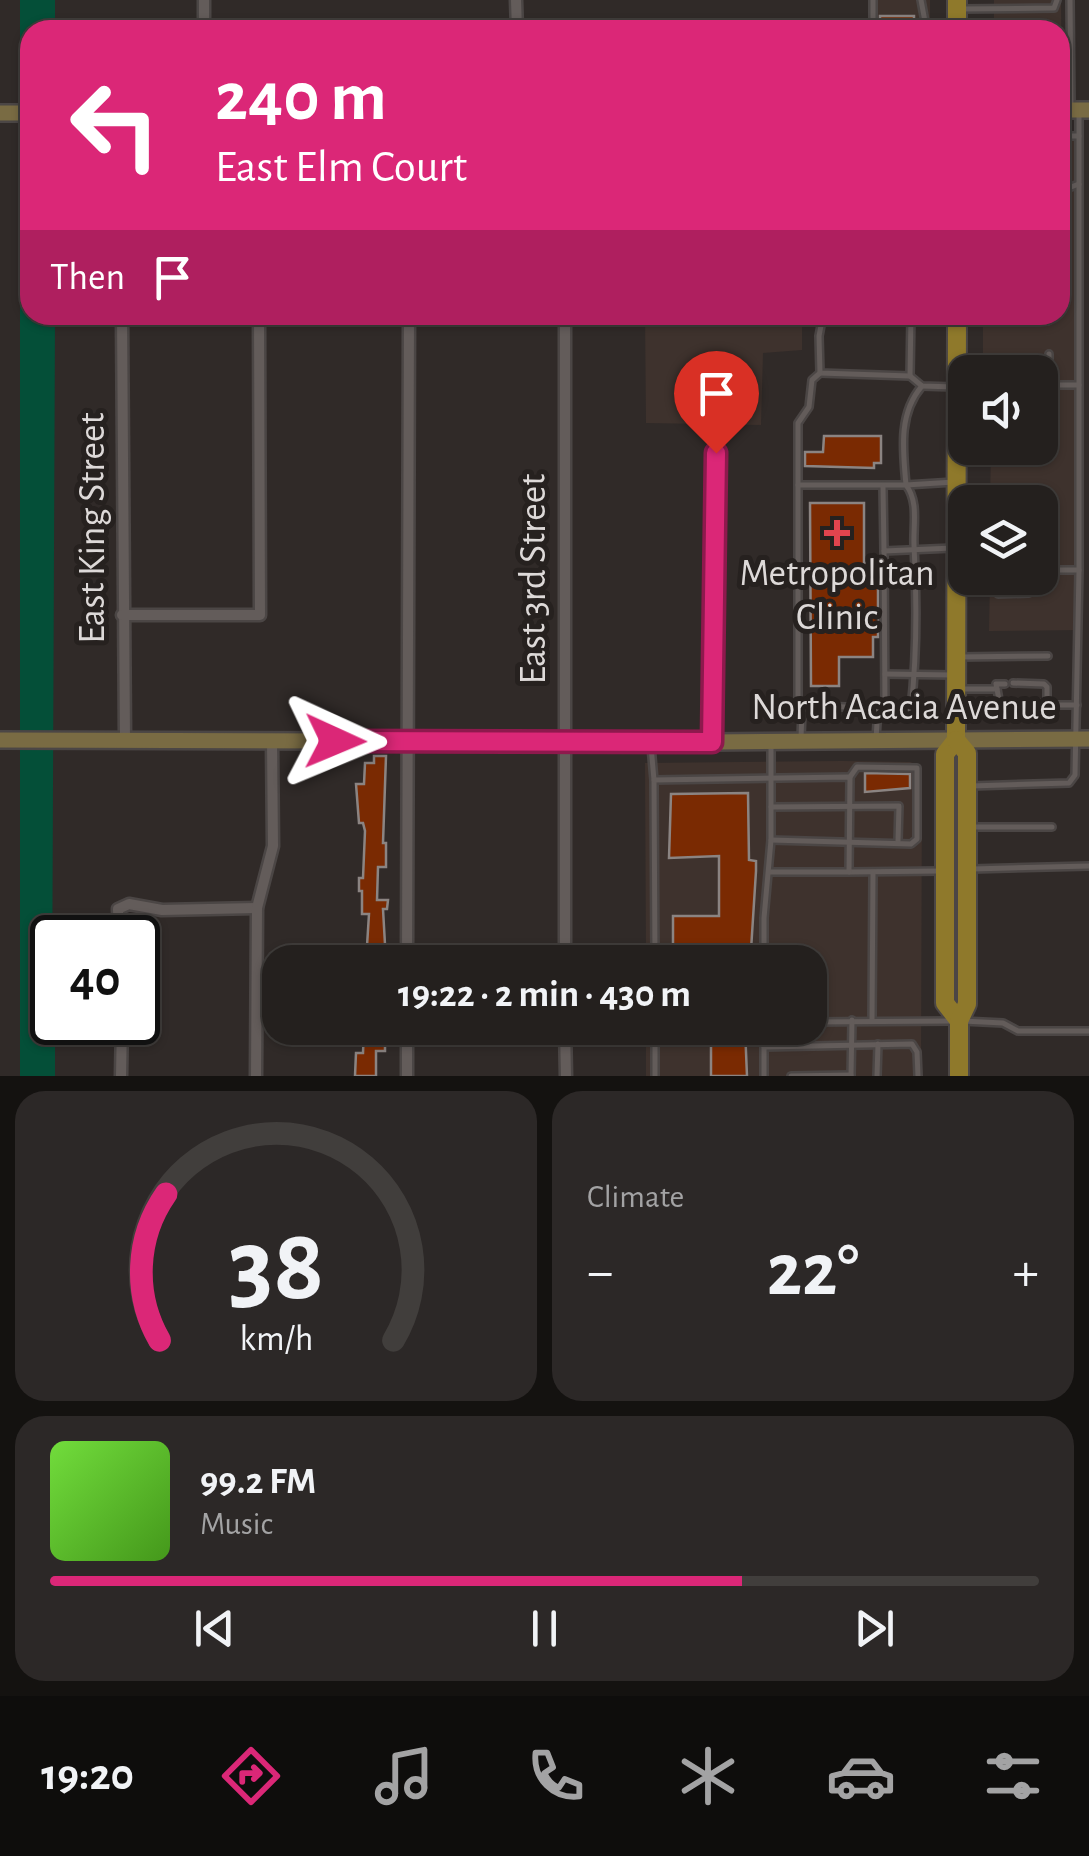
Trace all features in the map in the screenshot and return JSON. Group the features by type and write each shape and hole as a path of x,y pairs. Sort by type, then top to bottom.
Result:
{"main road":[{"path":"958,325 959,355"},
{"path":"956,485 957,465"},
{"path":"959,1021 945,1003 945,754 956,740 960,595"},
{"path":"956,740 967,753 967,1004 959,1021 959,1076"}],"street":[{"name":"East King Street","path":"122,325 125,740"},
{"path":"122,615 260,615 259,325"},
{"path":"407,945 409,325"},
{"name":"East 3rd Street","path":"565,325 565,945"},
{"path":"712,742 716,453"},
{"name":"North Acacia Avenue","path":"0,740 1083,739"},
{"path":"256,1076 257,908 273,846 272,740"},
{"path":"117,915 118,909 129,904 162,910 257,908"},
{"path":"122,1045 122,1076"},
{"path":"407,1045 407,1076"},
{"path":"565,1045 566,1076"}],"lane":[{"path":"957,16 1054,8 1057,0"},
{"path":"967,786 1070,782 1083,739 1078,705 1079,136 1070,0"},
{"path":"1070,136 1079,136"},
{"path":"1070,187 1079,184"},
{"path":"820,373 821,325"},
{"path":"910,325 910,376"},
{"path":"801,742 798,423 808,407 812,380 820,373 910,376 922,386 948,387"},
{"path":"1058,385 1079,385"},
{"path":"802,711 814,706 911,709 916,675 914,495 906,485 904,418 910,399 922,386"},
{"path":"798,485 956,481"},
{"path":"876,740 885,674 883,485"},
{"path":"884,551 948,548"},
{"path":"1058,570 1079,570"},
{"path":"885,674 956,674 1048,656"},
{"path":"956,674 997,689"},
{"path":"1008,712 1010,705 1046,704 1047,687 996,684 1001,711 1008,712 1051,710 1057,705 1078,705"},
{"path":"650,742 654,780 655,945"},
{"path":"764,945 771,840 771,742"},
{"path":"771,840 850,841 898,842 910,844 918,839 917,768 857,768 850,778 850,841 849,872"},
{"path":"654,780 850,778"},
{"path":"771,808 899,806 898,842"},
{"path":"967,826 1052,828"},
{"path":"967,869 1089,866"},
{"path":"769,872 946,872"},
{"path":"872,1020 874,872"},
{"path":"790,1076 851,1076 852,1020"},
{"path":"827,1021 959,1021 1003,1023 1018,1031 1089,1031"},
{"path":"878,1044 878,1076"},
{"path":"764,1076 764,1048 878,1044 912,1044 918,1052 918,1076"},
{"path":"655,1045 656,1076"}],"shaded area":[{"path":"868,0 930,0 930,20 868,20"},
{"path":"994,0 1061,0 1061,20 994,20"},
{"path":"1070,132 1082,132 1083,630 989,631 990,595 1058,595 1058,485 990,485 991,465 1058,465 1058,355 983,355 983,325 1070,325"},
{"path":"645,325 802,325 802,350 763,353 761,425 646,423"},
{"path":"842,761 918,765 922,773 921,1076 646,1076 646,1045 827,1045 827,945 646,945 645,763"}],"green space":[{"path":"20,0 55,0 55,20 20,20"},
{"path":"20,325 55,325 52,915 30,915 30,1045 55,1045 55,1076 20,1076"}],"building":[{"path":"880,16 914,16 914,20 880,20"},
{"path":"824,436 881,436 881,463 874,463 874,468 805,466 805,452 823,452"},
{"path":"810,503 864,503 864,563 873,563 873,587 878,587 878,637 873,637 873,657 839,657 839,686 811,686"},
{"path":"374,756 386,756 386,867 378,867 377,900 388,900 387,909 383,909 385,945 367,945 369,914 362,914 359,891 365,831 363,823 359,823 356,784 364,784 365,763 374,763"},
{"path":"865,773 910,774 910,788 865,792"},
{"path":"748,793 749,860 756,861 751,945 673,945 673,916 719,916 719,856 669,858 671,794"},
{"path":"363,1045 385,1045 385,1051 376,1051 376,1076 355,1076 356,1053 363,1053"},
{"path":"711,1045 746,1045 747,1076 711,1076"}],"place":[{"name":"Metropolitan Clinic","path":"837,533"}],"route":[{"path":"335,741 712,742 716,453"}]}
